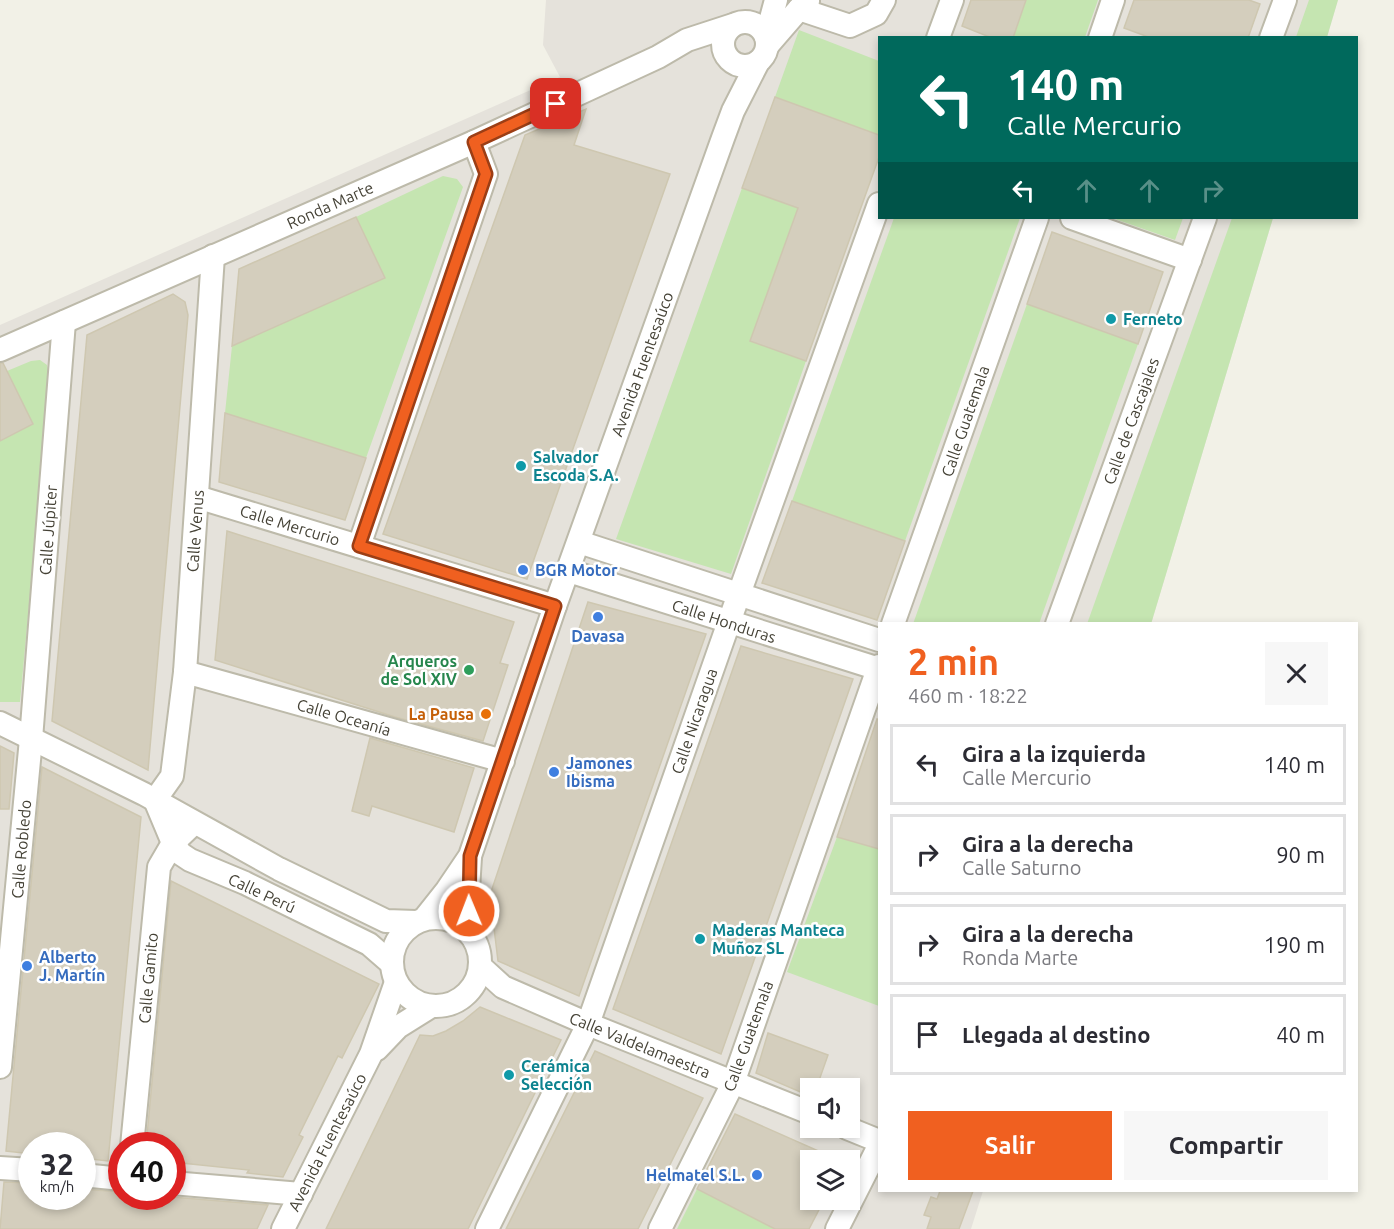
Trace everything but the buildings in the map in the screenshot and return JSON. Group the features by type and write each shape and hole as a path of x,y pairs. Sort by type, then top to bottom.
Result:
{"street":[{"path":"764,49 804,5 850,26 876,14 884,0"},
{"path":"939,36 952,0"},
{"path":"1101,36 1113,0"},
{"path":"1272,36 1285,0"},
{"path":"760,8 758,26 764,49"},
{"name":"Avenida Fuentesaúco","path":"420,921 447,891 470,856 555,606 733,111 764,49 760,8"},
{"name":"Avenida Fuentesaúco","path":"733,111 728,58 722,48 724,34 760,8"},
{"name":"Ronda Marte","path":"0,350 474,142 658,57 687,40 760,8"},
{"name":"Ronda Marte","path":"658,57 687,52 728,58 740,66 749,66 764,49"},
{"path":"359,546 486,174 474,142"},
{"name":"Calle Nicaragua","path":"487,1229 588,1024 878,207"},
{"name":"Calle Guatemala","path":"894,622 1037,219"},
{"path":"1075,219 1190,260"},
{"name":"Calle de Cascajales","path":"1058,622 1205,219"},
{"name":"Calle Venus","path":"155,800 172,776 184,672 213,256"},
{"name":"Calle Júpiter","path":"32,739 64,322"},
{"name":"Calle Mercurio","path":"197,497 555,606"},
{"name":"Calle Honduras","path":"579,542 878,640"},
{"name":"Calle Honduras","path":"568,571 878,668"},
{"name":"Calle Guatemala","path":"660,1229 733,1083 878,671"},
{"name":"Calle Oceanía","path":"184,672 503,761"},
{"name":"Calle Perú","path":"0,723 155,800 279,869 386,921 420,921"},
{"name":"Calle Robledo","path":"0,1067 32,739"},
{"name":"Calle Perú","path":"155,800 173,843 181,854 369,944 394,973"},
{"name":"Calle Gamito","path":"133,1132 159,867 173,843 194,823"},
{"name":"Avenida Fuentesaúco","path":"470,856 468,890 470,933"},
{"path":"437,917 449,919 470,933 479,949 481,967 478,980 470,991 452,1004 430,1006 417,1002 405,994 394,973 394,948 403,933 420,921 437,917"},
{"name":"Calle Valdelamaestra","path":"481,967 504,987 588,1024 800,1109"},
{"name":"Avenida Fuentesaúco","path":"283,1229 371,1054 394,973"},
{"path":"470,991 504,987"},
{"name":"Avenida Fuentesaúco","path":"371,1054 399,1027 430,1006"},
{"path":"860,1133 878,1141"},
{"path":"837,1229 878,1148"},
{"path":"0,1168 18,1169"},
{"path":"186,1184 301,1194"}],"shaded area":[{"path":"546,0 1338,0 1327,36 878,36 878,219 1273,219 1152,622 878,622 878,1192 983,1192 971,1229 0,1229 0,325 560,77 543,45"}],"green space":[{"path":"1026,0 1098,0 1085,36 1014,36"},
{"path":"1309,0 1338,0 1327,36 1296,36"},
{"path":"799,30 878,61 878,135 775,97"},
{"path":"443,176 457,179 463,187 366,458 225,413 232,346 384,278 356,217"},
{"path":"742,188 798,208 751,340 806,361 731,574 616,539"},
{"path":"894,219 1020,219 905,541 792,501"},
{"path":"1115,219 1183,219 1175,240"},
{"path":"1232,219 1273,219 1152,622 1088,622"},
{"path":"1027,304 1138,344 1040,622 914,622"},
{"path":"40,360 47,365 50,379 20,702 0,702 0,441 33,424 7,371 31,361"},
{"path":"837,837 878,849 878,1006 787,972"},
{"path":"697,1189 775,1229 677,1229"}],"place":[{"name":"Ferneto","path":"1111,319"},
{"name":"Salvador Escoda S.A.","path":"521,466"},
{"name":"BGR Motor","path":"523,570"},
{"name":"Davasa","path":"598,617"},
{"name":"Arqueros de Sol XIV","path":"469,670"},
{"name":"La Pausa","path":"486,714"},
{"name":"Jamones Ibisma","path":"554,772"},
{"name":"Maderas Manteca Muñoz SL","path":"700,939"},
{"name":"Alberto J. Martín","path":"27,966"},
{"name":"Cerámica Selección","path":"509,1075"},
{"name":"Helmatel S.L.","path":"757,1175"}],"route":[{"path":"469,911 470,856 555,606 359,546 486,174 474,142 556,104"}]}
